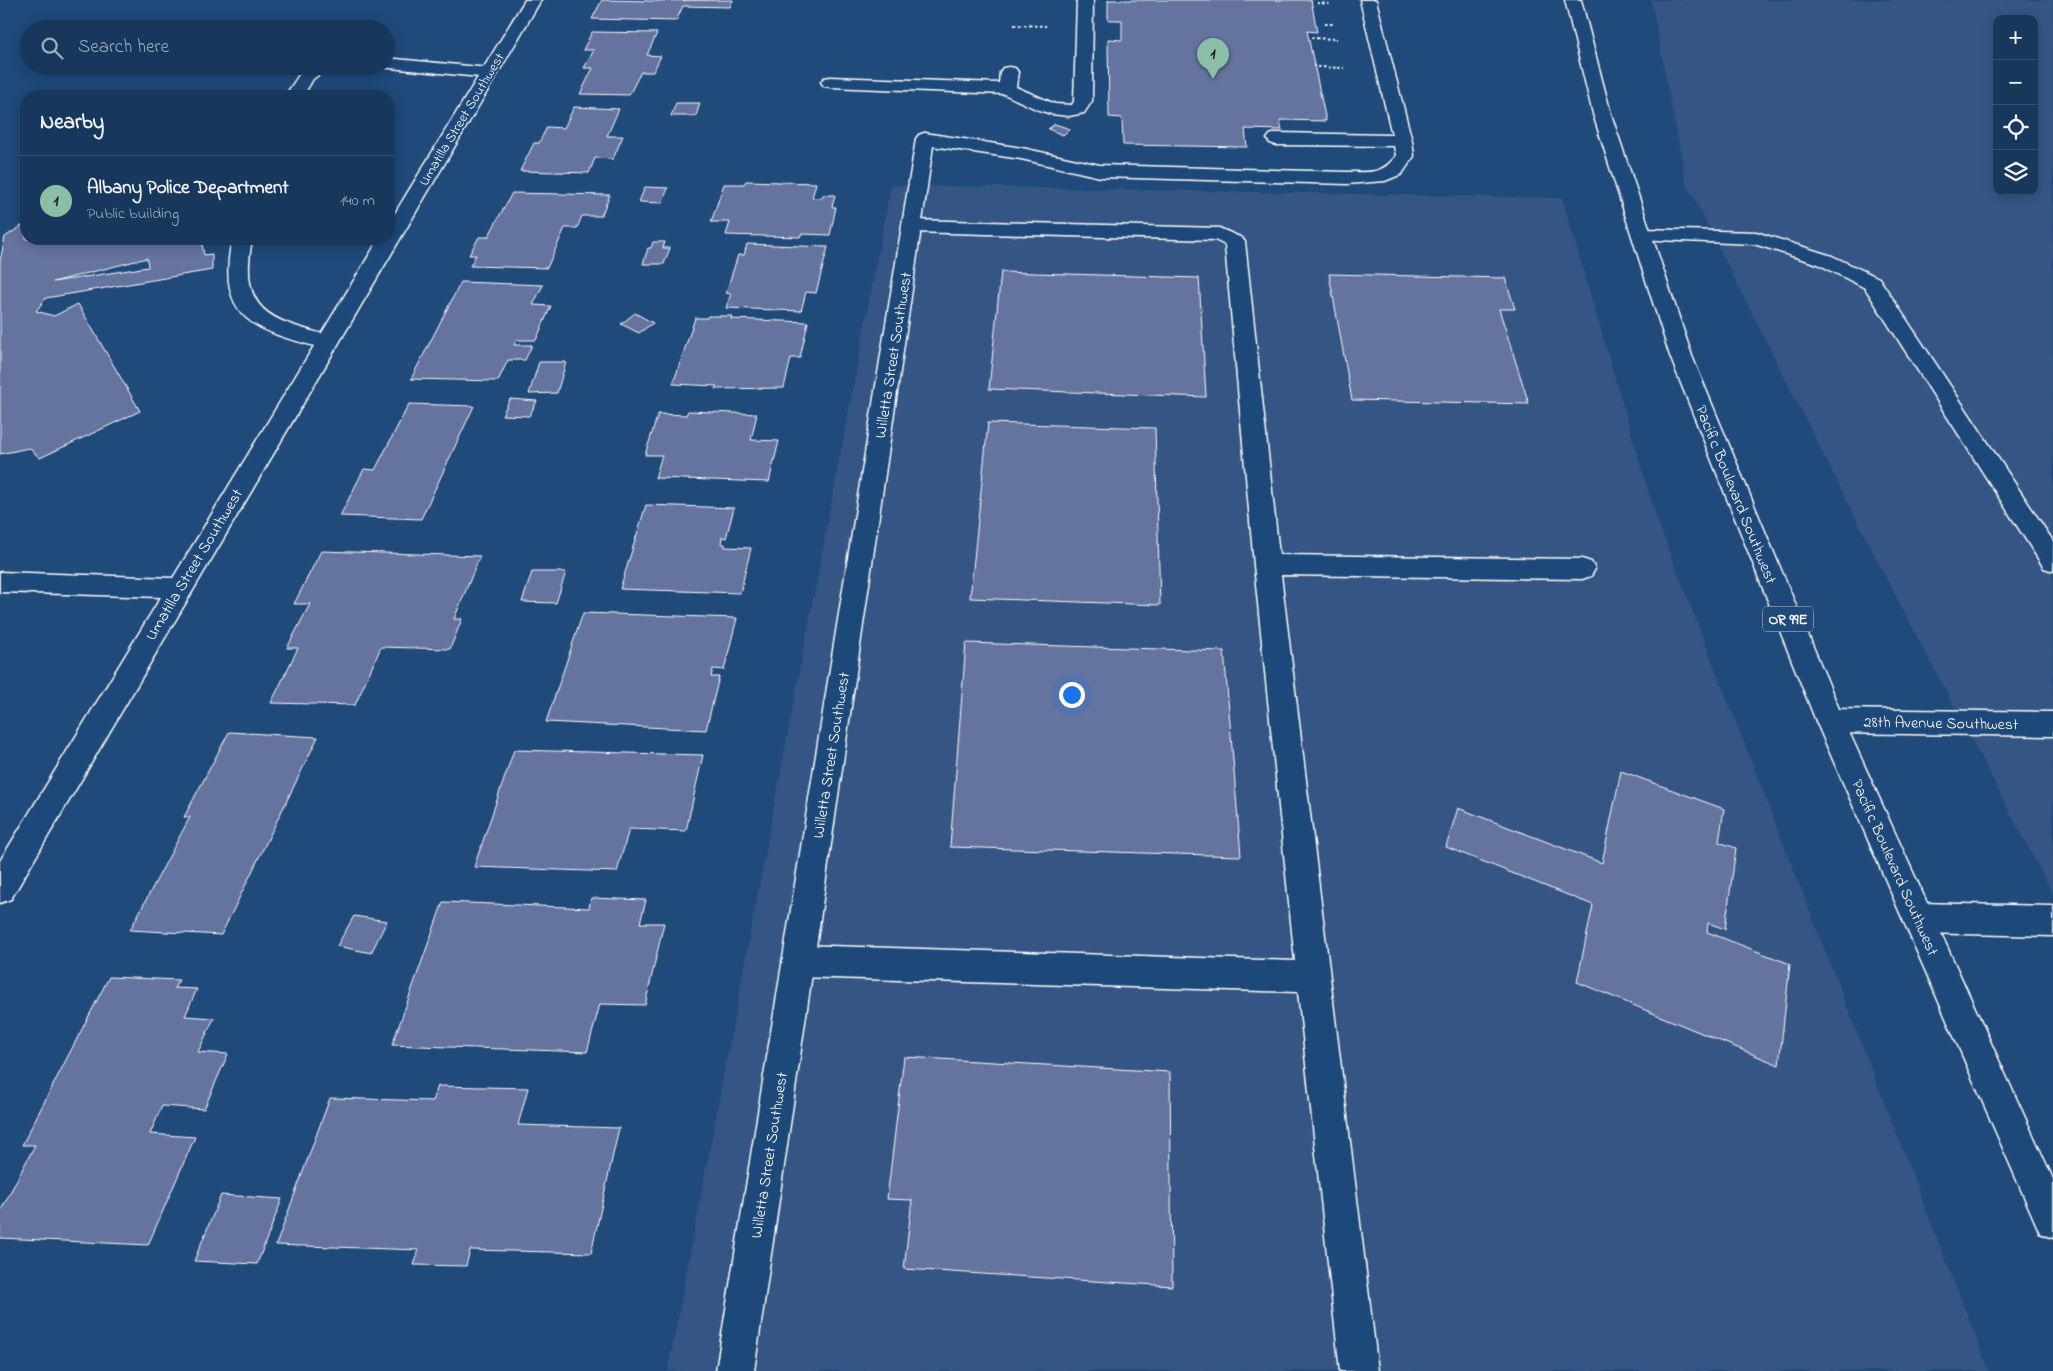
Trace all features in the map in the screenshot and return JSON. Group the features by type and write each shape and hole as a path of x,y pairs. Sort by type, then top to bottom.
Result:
{"street":[{"name":"Umatilla Street Southwest","path":"395,229 532,0"},
{"path":"830,82 1008,80 1054,110 1067,112 1078,110 1083,101 1085,0"},
{"path":"1276,139 1403,141 1368,0"},
{"name":"Pacific Boulevard Southwest","path":"1573,0 1602,114 1681,356 1830,721 2053,1220"},
{"path":"395,64 489,73"},
{"path":"298,90 309,75"},
{"name":"Willetta Street Southwest","path":"735,1371 925,138 1022,154 1100,171 1347,178 1378,177 1395,170 1405,156 1403,141"},
{"path":"912,226 1219,234 1235,242 1267,565 1312,977 1359,1371"},
{"path":"1642,235 1756,238 1825,260 1872,284 2053,561"},
{"path":"240,245 237,258 237,279 249,310 265,323 326,342"},
{"name":"Umatilla Street Southwest","path":"0,889 385,245"},
{"path":"1267,565 1582,569"},
{"path":"0,582 179,588"},
{"name":"28th Avenue Southwest","path":"1830,721 2053,724"},
{"path":"1919,918 2053,921"},
{"path":"798,961 1312,977"}],"path":[{"path":"1014,25 1049,26"}],"shaded area":[{"path":"1651,0 2053,0 2053,894 1883,572 1686,183"},
{"path":"891,185 1562,198 1656,517 1989,1371 668,1371"}],"building":[{"path":"602,0 733,0 730,7 683,6 676,21 592,19"},
{"path":"1108,0 1311,0 1317,32 1307,31 1326,121 1280,120 1282,130 1245,129 1247,147 1123,145 1122,118 1109,117 1108,39 1122,40 1122,20 1108,20"},
{"path":"592,32 657,33 647,55 661,56 653,72 641,72 629,95 580,94 593,68 584,68 594,50 583,50"},
{"path":"676,103 700,103 696,116 671,116"},
{"path":"574,107 619,109 607,136 623,136 613,159 595,158 589,173 520,171 534,143 539,143 547,127 564,128"},
{"path":"1055,124 1070,129 1063,135 1048,129"},
{"path":"746,181 816,183 812,198 822,198 823,195 835,195 832,207 836,207 830,235 801,234 800,237 726,235 730,222 711,222 724,184 744,184"},
{"path":"645,187 668,188 662,203 639,202"},
{"path":"512,193 610,195 601,216 582,216 577,228 565,228 547,268 470,266 476,255 469,255 479,237 488,237"},
{"path":"20,227 20,245 202,245 204,255 212,254 212,270 46,298 36,311 54,316 78,304 140,411 40,458 29,448 0,454 0,261 5,237","holes":["147,258 148,267 53,282"]},
{"path":"653,242 665,242 663,248 670,248 664,264 643,264 648,248 651,248"},
{"path":"747,244 828,247 816,293 806,292 801,311 726,308 731,294 726,293 738,255 744,255"},
{"path":"1001,272 1199,278 1206,397 989,389"},
{"path":"1329,274 1505,278 1515,309 1499,309 1529,404 1352,400"},
{"path":"461,282 543,285 533,305 551,306 536,340 516,340 514,345 532,345 525,360 508,360 498,381 411,379"},
{"path":"635,313 653,323 639,333 621,324"},
{"path":"708,316 732,316 731,319 808,322 800,358 791,358 784,388 715,389 717,386 673,384 695,318 707,318"},
{"path":"539,362 566,362 557,393 529,394"},
{"path":"510,399 537,401 529,416 502,415"},
{"path":"409,404 474,406 421,519 340,516 364,469 375,470"},
{"path":"688,411 757,414 751,440 779,441 769,482 655,478 662,455 645,455 658,414 686,415"},
{"path":"988,423 1155,428 1160,605 970,598"},
{"path":"646,505 734,508 726,538 722,537 721,544 725,544 725,547 751,548 740,593 620,589"},
{"path":"321,551 480,556 454,619 462,619 450,649 381,647 355,705 271,703 298,648 287,648 310,604 294,604"},
{"path":"532,572 566,572 556,603 522,602"},
{"path":"583,613 737,618 724,670 713,669 711,677 719,677 706,730 546,722"},
{"path":"966,643 1224,651 1241,856 950,847"},
{"path":"229,732 318,737 221,935 130,930 190,817 184,817"},
{"path":"514,750 703,755 686,831 629,829 617,872 474,867"},
{"path":"1621,771 1724,809 1719,842 1736,848 1725,929 1708,923 1707,932 1790,964 1779,1065 1577,982 1593,905 1446,847 1458,808 1602,863"},
{"path":"591,898 646,900 640,923 664,923 645,1005 600,1004 587,1052 392,1045 443,902 589,908"},
{"path":"354,916 387,921 371,953 337,946"},
{"path":"109,977 179,980 174,988 197,989 185,1016 214,1018 198,1052 228,1054 204,1109 162,1106 150,1134 195,1137 148,1245 0,1238 0,1212 35,1145 22,1145"},
{"path":"904,1057 1170,1072 1172,1286 904,1269 912,1200 887,1199"},
{"path":"438,1086 528,1088 518,1125 619,1128 591,1253 470,1250 466,1266 414,1265 419,1250 276,1245 330,1098 433,1101"},
{"path":"221,1195 282,1199 257,1264 194,1261"}],"place":[{"name":"Albany Police Department","path":"1213,79"}]}
